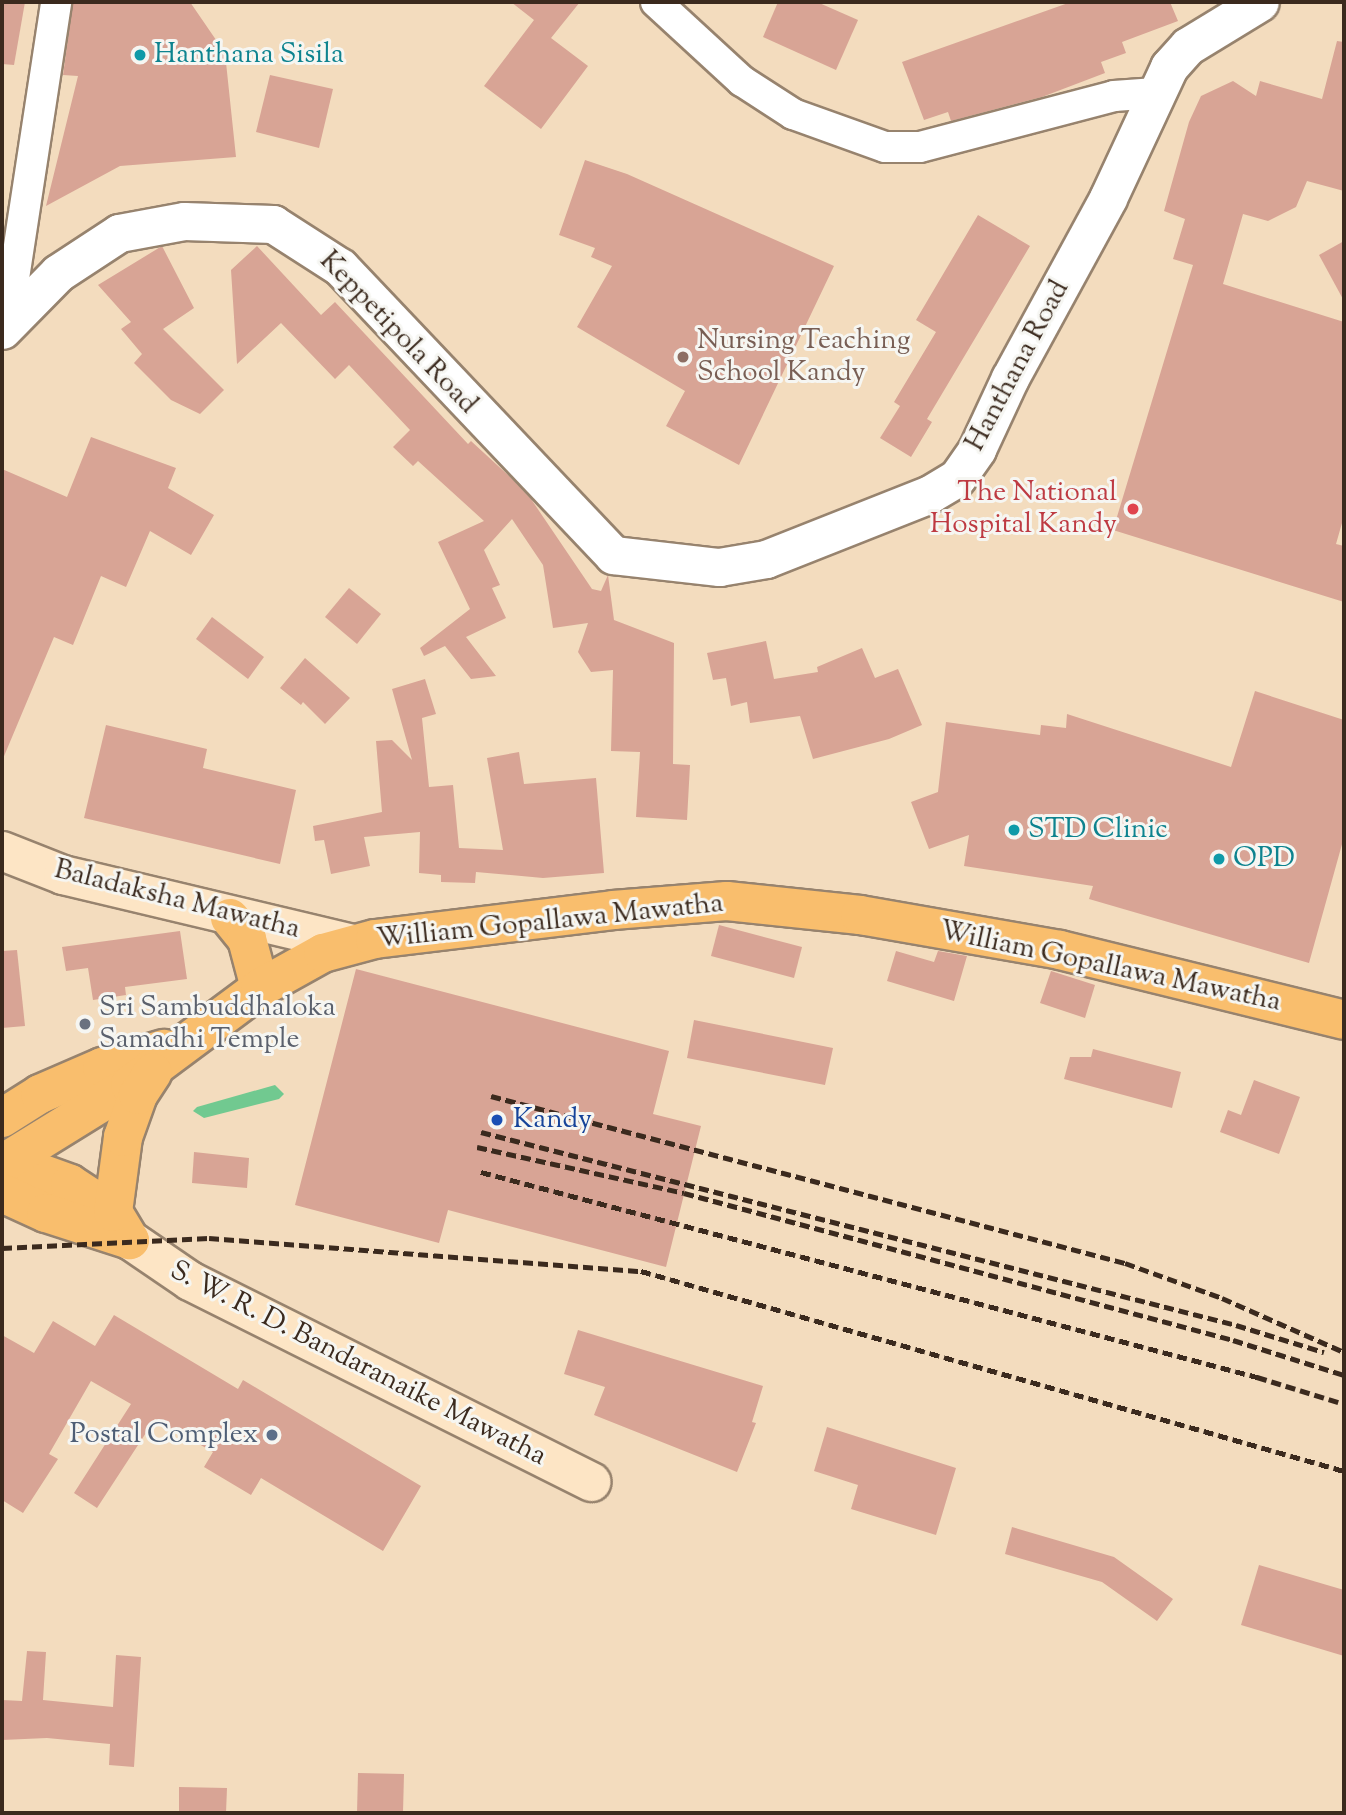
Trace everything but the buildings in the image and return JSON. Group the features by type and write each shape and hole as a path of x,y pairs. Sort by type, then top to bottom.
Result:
{"main road":[{"name":"Baladaksha Mawatha","path":"2,851 63,875 230,918 353,944"},
{"name":"William Gopallawa Mawatha","path":"9,1160 172,1054 260,988 323,953 353,944 614,910 727,901 860,915 1060,950 1344,1020"},
{"path":"230,918 252,950 260,988"},
{"path":"2,1118 40,1094 102,1067 172,1054"},
{"name":"William Gopallawa Mawatha","path":"121,1226 123,1137 138,1095 172,1054"},
{"path":"9,1160 70,1184 121,1226"},
{"path":"2,1193 46,1213 121,1226"},
{"name":"S. W. R. D. Bandaranaike Mawatha","path":"121,1226 190,1281 591,1482"}],"street":[{"path":"4,327 56,2"},
{"path":"656,2 742,81 793,114 885,147 920,147 1114,96 1156,93"},
{"name":"Hanthana Road","path":"613,555 719,567 766,559 930,494 957,478 1108,198 1156,93 1188,46 1260,2"},
{"name":"Keppetipola Road","path":"4,327 58,273 119,233 184,221 273,224 340,267 613,555"}],"green space":[{"path":"275,1085 284,1094 279,1099 204,1118 193,1111 197,1107"}],"railway":[{"path":"491,1096 1125,1263 1222,1298 1344,1352"},
{"path":"481,1132 1236,1325 1324,1352"},
{"path":"477,1147 684,1193 1233,1340 1344,1375"},
{"path":"481,1172 1257,1377 1344,1404"},
{"path":"2,1248 209,1238 641,1271 1344,1471"}],"place":[{"name":"Hanthana Sisila","path":"140,55"},
{"name":"Nursing Teaching School Kandy","path":"683,357"},
{"name":"The National Hospital Kandy","path":"1133,509"},
{"name":"STD Clinic","path":"1014,830"},
{"name":"OPD","path":"1219,859"},
{"name":"Sri Sambuddhaloka Samadhi Temple","path":"85,1024"},
{"name":"Kandy","path":"497,1120"},
{"name":"Postal Complex","path":"272,1435"}]}
